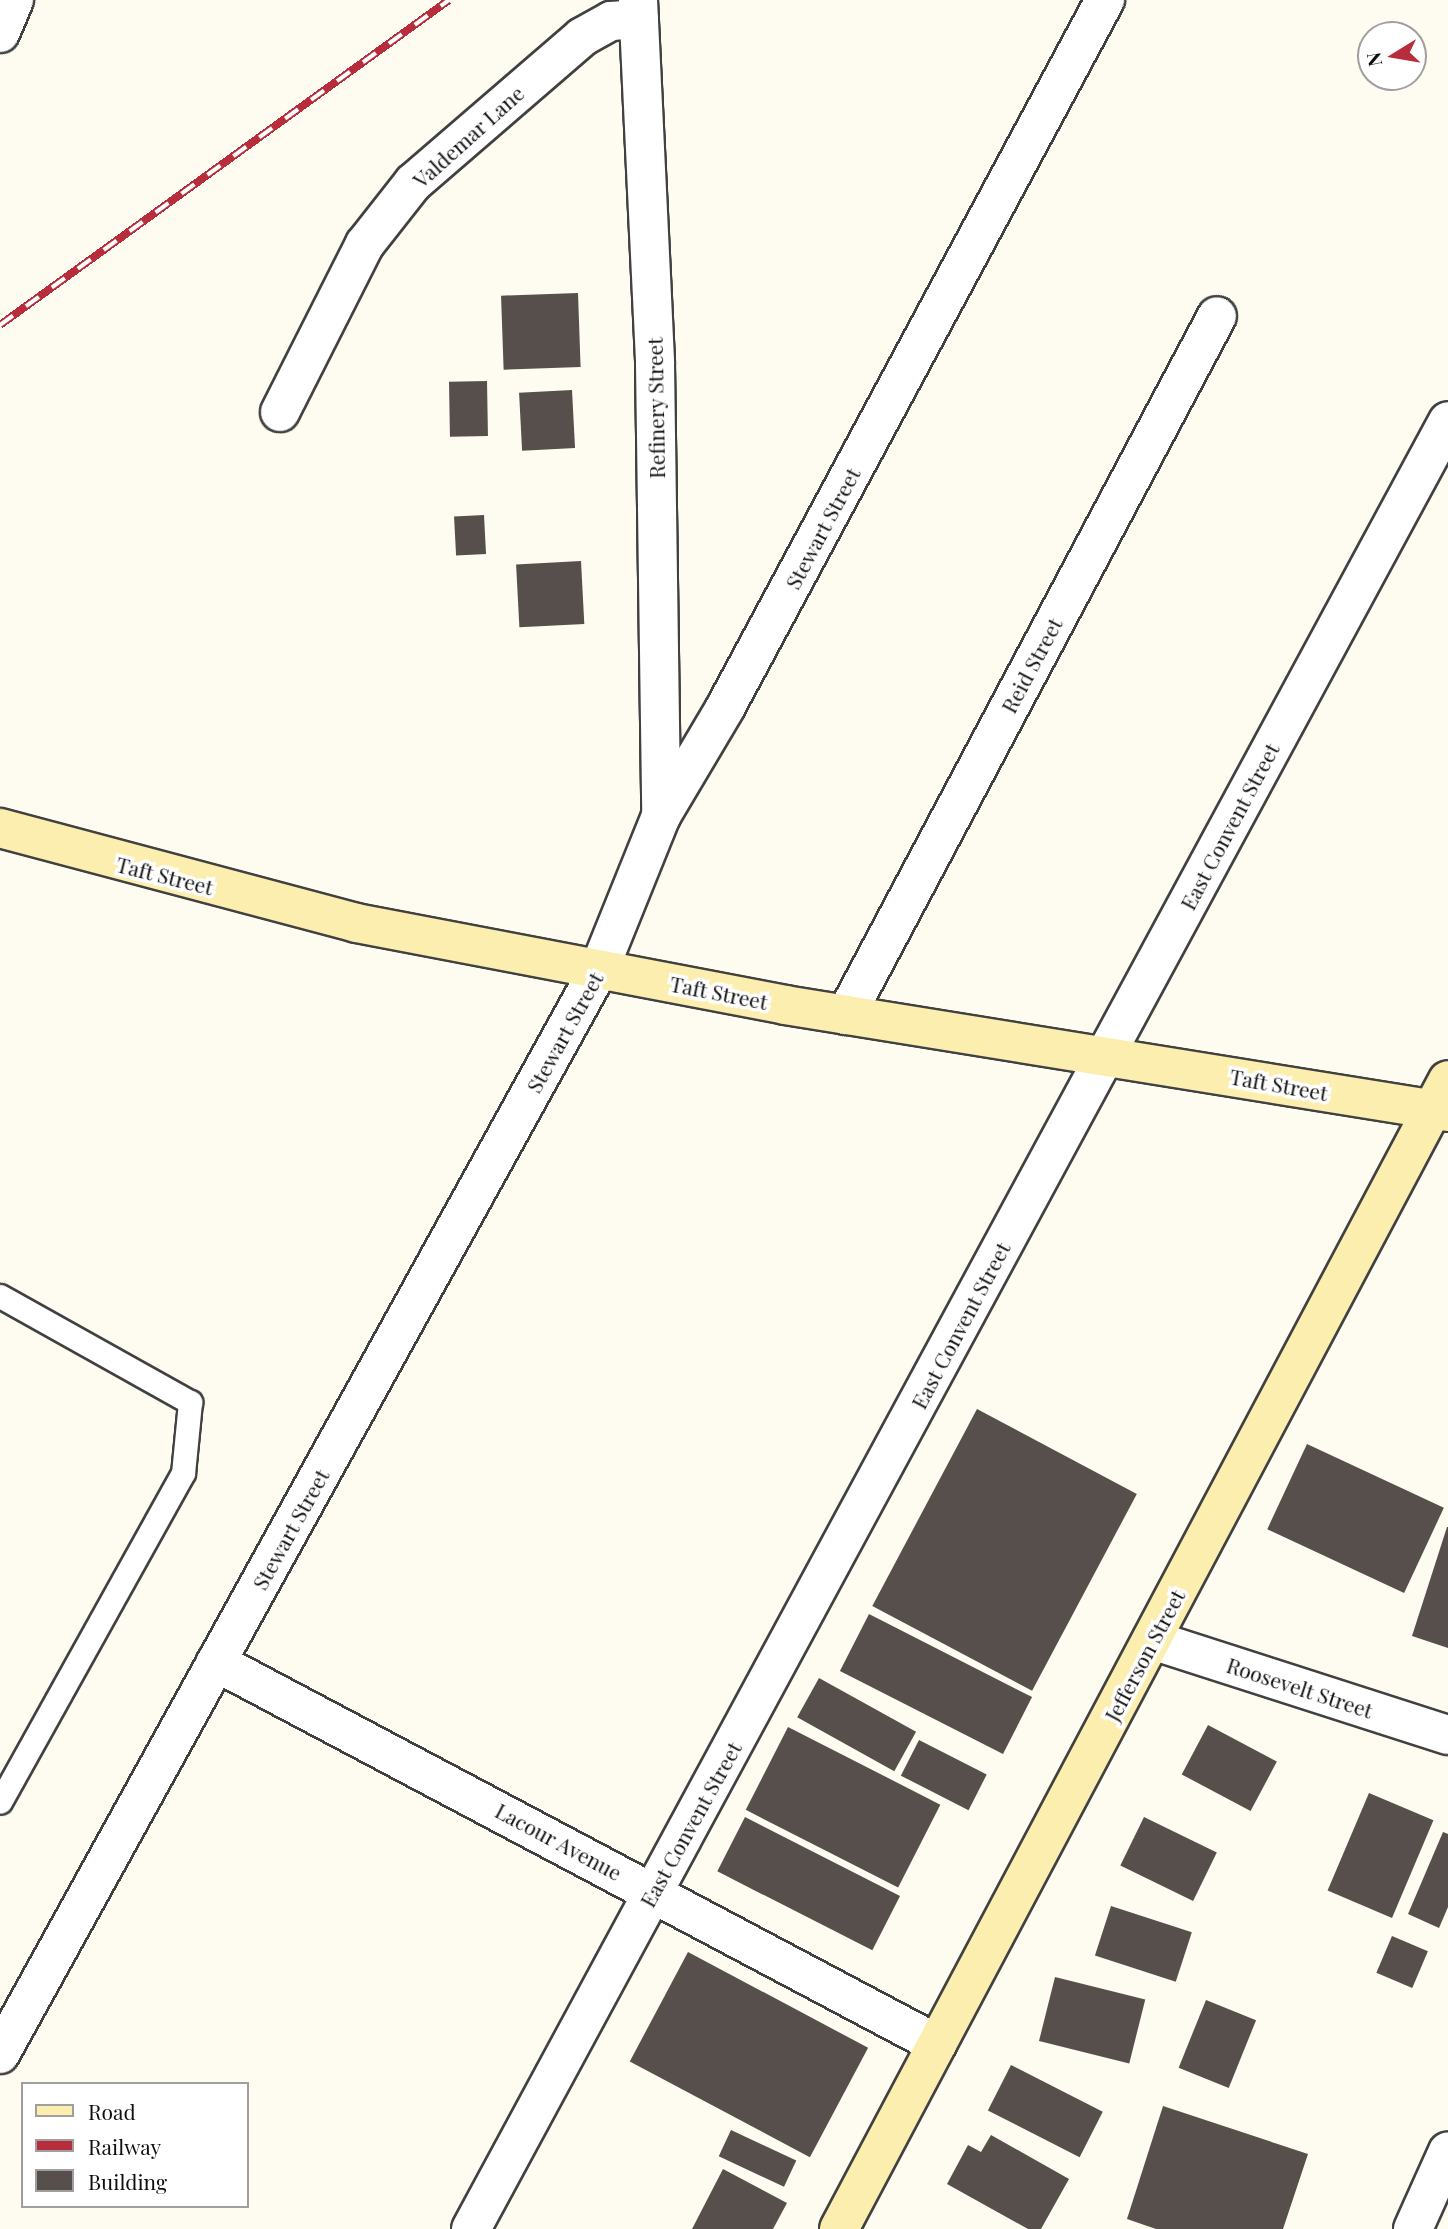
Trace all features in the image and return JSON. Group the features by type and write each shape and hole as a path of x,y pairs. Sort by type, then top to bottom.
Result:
{"street":[{"path":"0,33 14,0"},
{"name":"Stewart Street","path":"0,2054 600,967 661,816 725,708 1105,0"},
{"name":"Refinery Street","path":"638,10 655,364 661,816"},
{"name":"Valdemar Lane","path":"280,412 365,244 413,183 582,37 638,10"},
{"name":"Reid Street","path":"846,1014 1217,316"},
{"name":"East Convent Street","path":"471,2229 1448,421"},
{"name":"Taft Street","path":"0,828 69,850 356,923 846,1014 1105,1055 1443,1101"},
{"path":"0,847 69,850"},
{"name":"Jefferson Street","path":"840,2229 1443,1101"},
{"name":"Roosevelt Street","path":"1153,1640 1448,1735"},
{"name":"Lacour Avenue","path":"216,1662 654,1891 937,2044"},
{"path":"1413,2229 1448,2151"}],"lane":[{"path":"0,1296 190,1402 183,1474 0,1802"}],"building":[{"path":"578,293 581,367 504,370 501,296"},
{"path":"487,381 488,436 450,437 449,382"},
{"path":"572,390 575,448 522,451 519,393"},
{"path":"484,515 486,554 456,556 454,517"},
{"path":"581,561 584,624 519,627 516,564"},
{"path":"977,1409 1137,1494 1032,1691 872,1606"},
{"path":"1307,1444 1444,1508 1404,1593 1267,1529"},
{"path":"1448,1527 1448,1648 1412,1636"},
{"path":"869,1614 1032,1697 1003,1754 840,1671"},
{"path":"819,1678 916,1732 894,1771 797,1717"},
{"path":"1208,1725 1277,1762 1251,1811 1182,1774"},
{"path":"788,1727 940,1805 898,1887 746,1810"},
{"path":"919,1740 987,1775 969,1810 901,1776"},
{"path":"1369,1793 1433,1820 1392,1918 1328,1891"},
{"path":"745,1817 900,1896 872,1950 717,1871"},
{"path":"1144,1817 1217,1853 1193,1901 1120,1866"},
{"path":"1443,1832 1448,1834 1448,1907 1439,1928 1408,1914"},
{"path":"1111,1906 1192,1932 1176,1982 1095,1955"},
{"path":"1392,1936 1428,1951 1412,1988 1376,1973"},
{"path":"688,1952 868,2048 810,2157 630,2061"},
{"path":"1055,1977 1145,1999 1129,2064 1039,2041"},
{"path":"1206,2000 1256,2020 1229,2088 1179,2068"},
{"path":"1011,2065 1103,2112 1080,2157 988,2110"},
{"path":"1163,2106 1308,2154 1283,2229 1156,2229 1127,2219"},
{"path":"731,2130 796,2160 784,2187 719,2156"},
{"path":"991,2135 1069,2179 1041,2229 1028,2229 947,2184 968,2145 981,2152"},
{"path":"723,2169 787,2203 773,2229 692,2229"}],"railway":[{"path":"0,325 449,0"}]}
